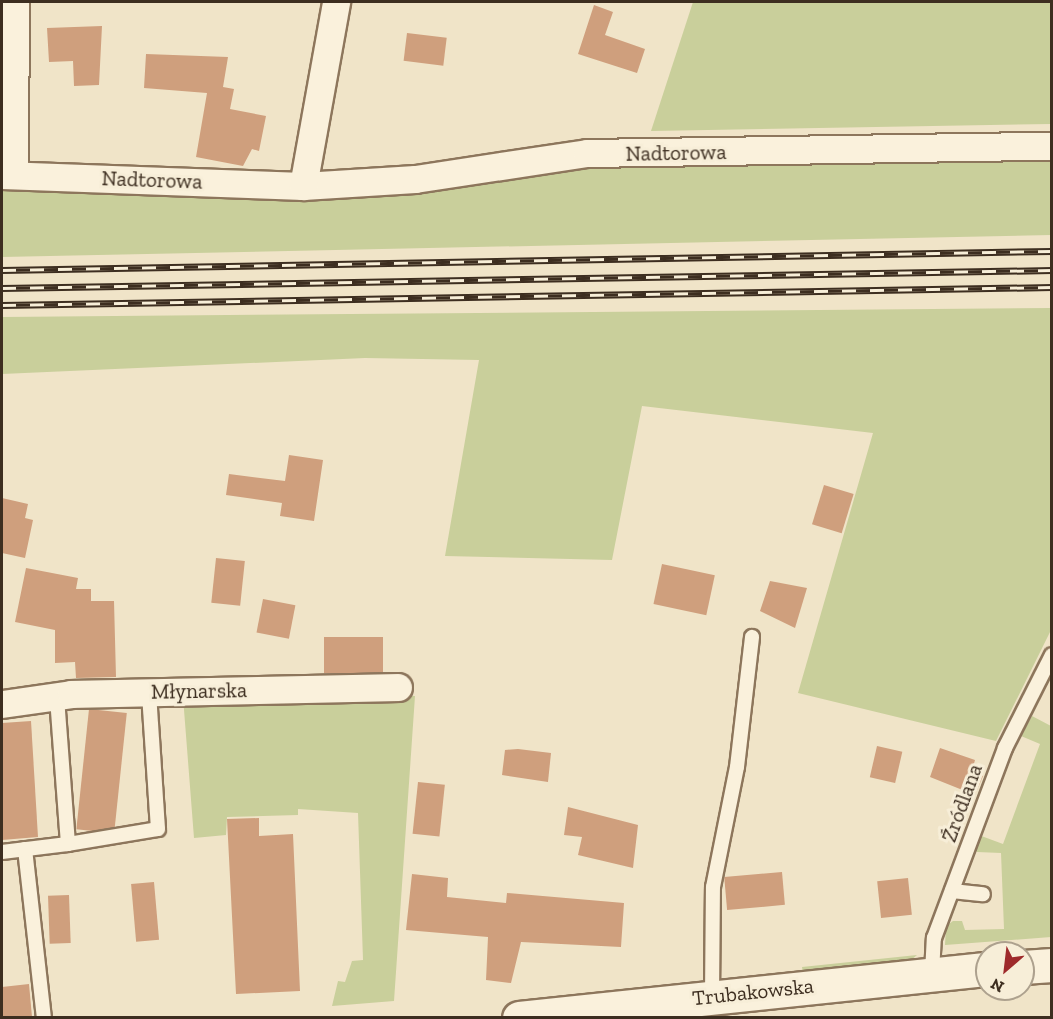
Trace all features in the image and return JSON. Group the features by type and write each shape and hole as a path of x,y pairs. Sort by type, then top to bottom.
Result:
{"street":[{"path":"8,175 15,2"},
{"path":"303,186 336,2"},
{"name":"Nadtorowa","path":"8,175 303,186 415,179 586,153 1052,146"},
{"name":"Młynarska","path":"2,704 57,696 149,692 398,687"},
{"path":"1035,966 1052,965"},
{"name":"Trubakowska","path":"519,1017 575,1014 712,997 975,970"}],"lane":[{"path":"712,997 713,887 737,767 752,637"},
{"name":"Źródlana","path":"932,973 934,938 1005,748 1052,655"},
{"path":"2,852 158,829 149,692"},
{"path":"57,696 68,844"},
{"path":"25,849 44,1017"},
{"path":"952,891 983,894"}],"green space":[{"path":"693,2 1051,2 1051,124 651,131"},
{"path":"1051,156 1051,235 2,257 2,188 591,161"},
{"path":"1051,308 1051,630 996,741 798,693 873,433 642,406 612,560 445,556 479,360 365,358 2,374 2,317"},
{"path":"415,696 394,1001 332,1006 338,981 345,982 352,961 363,960 358,813 298,809 298,815 227,817 226,835 194,838 183,697"},
{"path":"1032,716 1051,726 1051,937 945,945 946,926 953,921 962,921 965,930 1004,929 1001,853 977,852 972,847 976,834 1003,844 1040,744 1021,736"},
{"path":"917,955 910,961 803,973 802,967"},
{"path":"975,984 701,1017 655,1018"}],"building":[{"path":"594,5 613,12 605,35 645,49 637,73 578,54"},
{"path":"102,26 99,85 74,86 73,61 49,62 47,28"},
{"path":"407,33 447,38 443,66 404,61"},
{"path":"146,54 228,57 223,87 234,89 230,109 266,116 259,151 252,149 243,166 196,157 207,93 144,88"},
{"path":"289,455 323,460 314,521 280,516 282,503 226,495 229,474 285,481"},
{"path":"824,485 854,494 842,533 812,524"},
{"path":"2,498 28,504 25,518 33,520 25,558 2,553"},
{"path":"216,558 245,561 240,606 211,603"},
{"path":"662,564 715,575 706,615 653,604"},
{"path":"26,568 78,578 76,589 91,589 91,601 114,601 116,677 76,678 75,662 55,663 55,630 15,622"},
{"path":"770,581 807,588 795,628 760,611"},
{"path":"263,599 295,605 289,639 257,632"},
{"path":"324,637 383,637 383,673 324,673"},
{"path":"89,709 127,713 114,833 76,829"},
{"path":"31,721 38,837 2,840 2,723"},
{"path":"877,746 902,752 895,783 870,777"},
{"path":"940,748 975,760 972,771 983,776 975,795 930,777"},
{"path":"518,749 551,753 548,782 502,775 505,750"},
{"path":"418,782 445,785 439,837 413,834"},
{"path":"568,807 638,825 633,868 578,855 582,837 564,835"},
{"path":"259,818 259,836 293,834 300,991 236,994 227,819"},
{"path":"782,872 785,905 727,910 724,877"},
{"path":"412,874 448,878 447,897 506,903 507,893 624,903 621,947 521,942 511,983 486,980 488,937 406,930"},
{"path":"908,878 912,915 881,918 877,881"},
{"path":"154,882 159,940 136,942 131,884"},
{"path":"69,895 71,943 50,944 48,896"},
{"path":"29,984 32,1017 2,1017 2,987"}],"railway":[{"path":"2,270 1052,251"},
{"path":"2,288 1052,270"},
{"path":"2,305 1052,287"}]}
